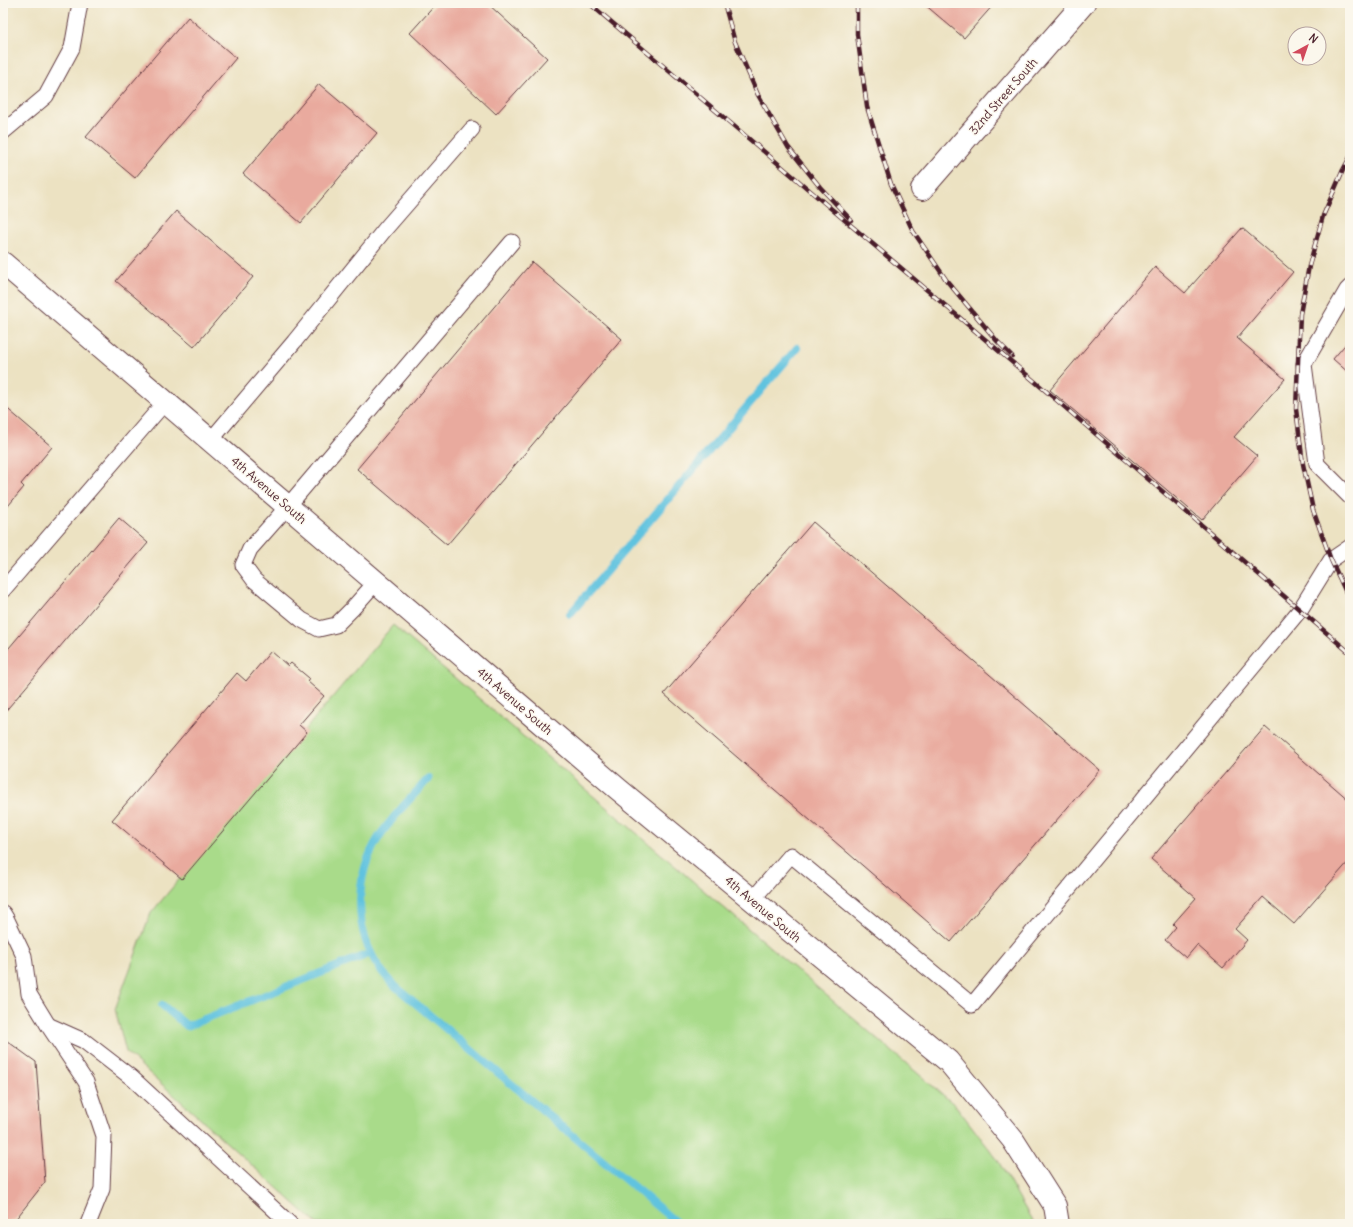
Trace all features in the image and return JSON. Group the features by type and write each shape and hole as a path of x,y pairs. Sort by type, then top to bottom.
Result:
{"street":[{"name":"32nd Street South","path":"922,188 1084,3"},
{"name":"4th Avenue South","path":"3,263 618,789 948,1061 1014,1140 1054,1206 1058,1224"}],"lane":[{"path":"3,132 46,96 72,48 80,3"},
{"path":"211,440 294,342 386,228 472,129"},
{"path":"376,582 336,626 319,629 302,620 254,580 243,565 250,549 512,242"},
{"path":"1350,287 1304,364 1317,464 1350,497"},
{"path":"3,590 166,401"},
{"path":"752,900 791,855 972,1005 1300,610 1331,560 1350,547"},
{"path":"3,914 24,956 30,994 48,1025 86,1082 104,1136 102,1188 88,1224"},
{"path":"48,1025 84,1041 132,1078 290,1224"}],"green space":[{"path":"393,625 956,1106 997,1159 1034,1224 317,1224 126,1052 115,1009 151,913"}],"building":[{"path":"437,3 487,3 547,58 496,114 410,33"},
{"path":"923,3 995,3 964,38"},
{"path":"188,17 236,58 135,178 86,137"},
{"path":"319,84 377,133 301,223 243,174"},
{"path":"176,211 253,277 194,347 116,281"},
{"path":"1242,228 1293,272 1237,338 1285,379 1234,437 1257,456 1202,520 1050,390 1155,267 1185,293"},
{"path":"532,262 622,339 447,545 357,469"},
{"path":"1350,339 1350,374 1333,359"},
{"path":"3,405 52,447 21,484 24,487 3,512"},
{"path":"119,518 148,543 3,714 3,655"},
{"path":"813,522 1100,770 951,942 664,694"},
{"path":"271,651 288,666 291,663 309,678 307,681 324,696 299,725 307,732 182,879 112,820 237,673 246,681"},
{"path":"1265,727 1350,801 1350,860 1294,924 1263,897 1235,929 1247,940 1223,968 1197,945 1186,958 1165,940 1176,927 1173,924 1196,898 1151,859"},
{"path":"3,1038 36,1062 45,1182 15,1220 3,1221"}],"waterway":[{"path":"570,614 797,348"},
{"path":"428,779 384,829 371,852 365,869 361,886 361,922 365,939 372,955 383,972 395,986 678,1224"},
{"path":"162,1005 187,1026 371,953"}],"railway":[{"path":"589,3 1053,397 1350,653"},
{"path":"724,3 735,42 758,95 788,147 820,187 851,220"},
{"path":"857,3 857,34 867,107 891,184 913,231 947,281 997,341 1012,356"},
{"path":"1350,157 1323,216 1309,266 1300,314 1296,409 1303,464 1313,510 1331,560 1350,601"}]}
